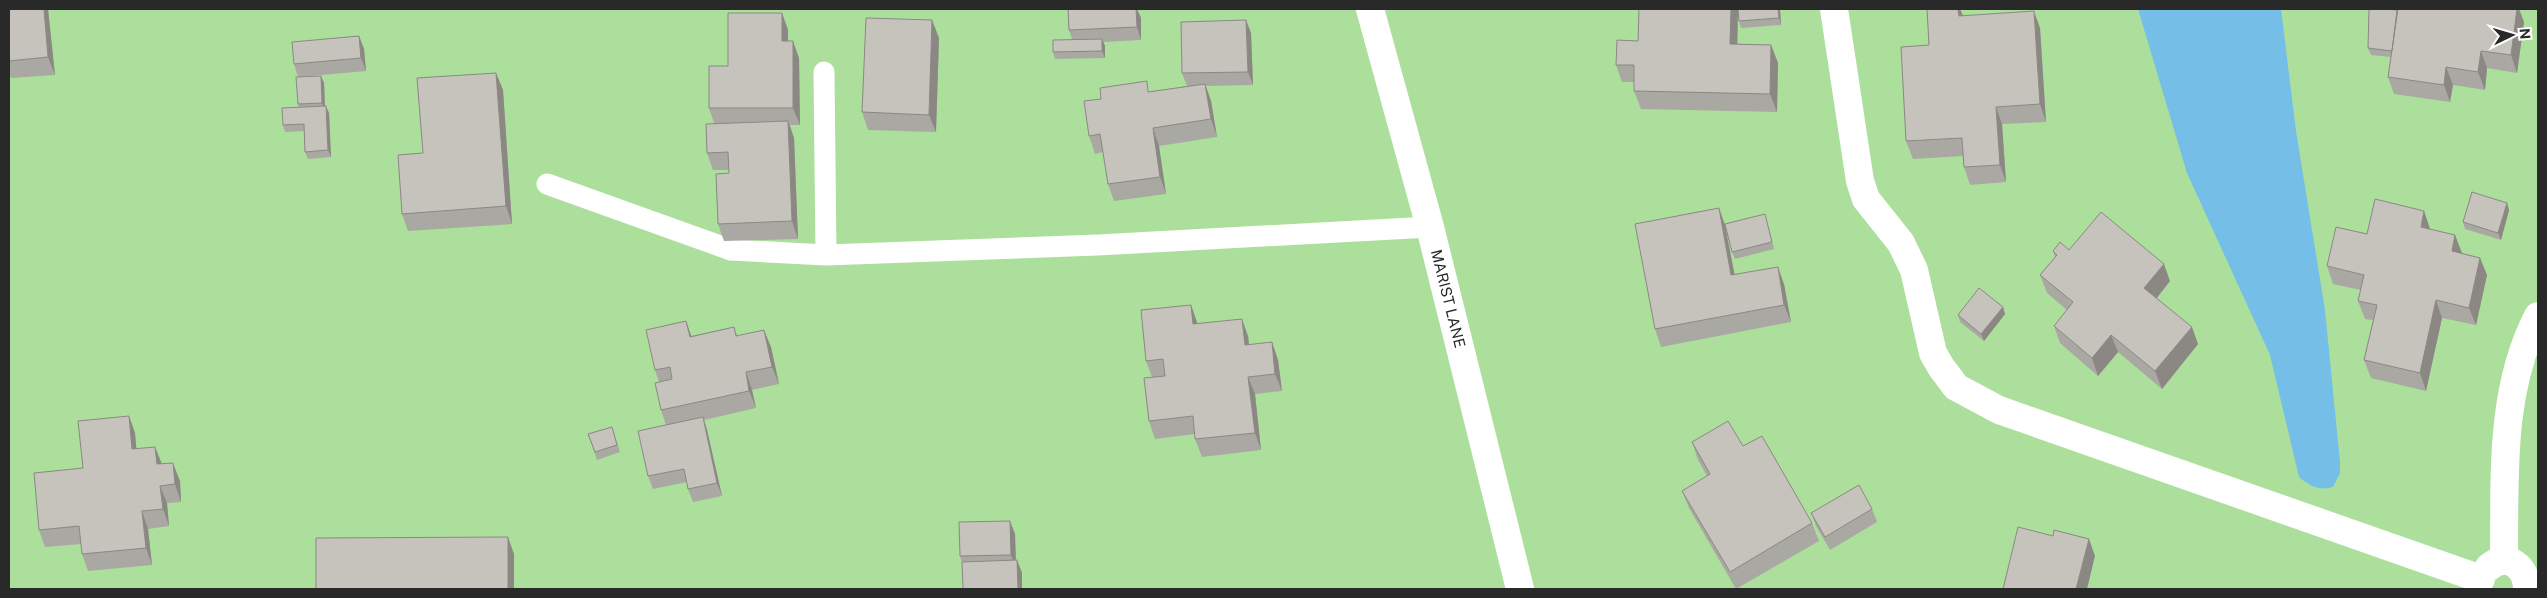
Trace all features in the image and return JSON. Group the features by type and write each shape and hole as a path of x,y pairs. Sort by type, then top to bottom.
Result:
{"street":[{"name":"MARIST LANE","path":"1370,9 1430,227 1520,589"},
{"path":"1834,9 1860,181 1866,199 1901,244 1914,270 1933,353 1940,367 1956,386 1999,410 2480,584 2486,569 2494,563 2504,560 2515,563 2523,570 2527,580 2527,589"},
{"path":"2504,560 2505,467 2508,418 2519,365 2538,316"}],"lane":[{"path":"824,72 826,255"},
{"path":"547,184 731,250 826,255 1098,245 1430,227"}],"green space":[{"path":"9,9 2538,9 2538,589 9,589"}],"water":[{"path":"2138,9 2281,9 2296,131 2325,310 2340,462 2340,473 2333,487 2314,487 2299,477 2270,355 2187,173"}],"building":[{"path":"9,9 44,9 48,57 9,61"},
{"path":"1068,9 1136,9 1137,27 1069,30"},
{"path":"1639,9 1731,9 1730,44 1771,45 1770,94 1634,91 1634,65 1616,65 1617,40 1638,41"},
{"path":"1738,9 1778,9 1779,18 1739,21"},
{"path":"1927,9 1958,9 1959,16 2034,11 2040,104 1996,107 2000,165 1964,167 1962,138 1906,141 1901,47 1929,45"},
{"path":"2369,9 2397,10 2392,51 2368,48"},
{"path":"2398,9 2517,9 2511,55 2481,51 2478,72 2446,67 2444,85 2388,77"},
{"path":"728,13 782,13 782,41 793,41 793,108 709,108 709,66 728,66"},
{"path":"866,18 932,20 929,115 862,112"},
{"path":"1246,20 1248,72 1182,73 1181,22"},
{"path":"359,36 361,58 294,64 292,42"},
{"path":"1102,39 1102,51 1053,52 1053,40"},
{"path":"496,73 506,206 402,214 398,155 423,153 417,78"},
{"path":"321,76 322,103 298,104 296,77"},
{"path":"1147,81 1148,92 1205,84 1211,119 1153,128 1160,177 1108,184 1100,134 1089,136 1084,101 1101,99 1100,88"},
{"path":"326,106 328,150 305,152 304,124 283,125 282,108"},
{"path":"788,121 792,221 718,224 716,174 729,173 728,152 707,153 706,124"},
{"path":"2472,192 2507,203 2498,233 2463,222"},
{"path":"2375,199 2424,211 2421,227 2455,235 2452,251 2480,258 2469,308 2436,300 2420,373 2364,360 2377,305 2358,301 2364,275 2327,266 2336,227 2367,234"},
{"path":"1719,208 1731,275 1778,267 1784,305 1655,329 1635,224"},
{"path":"2101,212 2164,264 2144,288 2192,327 2155,371 2111,335 2092,358 2054,326 2073,302 2040,275 2057,255 2053,251 2060,242 2069,250"},
{"path":"1765,214 1772,242 1732,252 1725,224"},
{"path":"1979,288 2003,307 1981,334 1958,315"},
{"path":"1191,305 1193,324 1242,319 1245,345 1272,342 1275,374 1248,377 1255,433 1195,439 1193,416 1149,421 1144,378 1165,376 1163,359 1146,361 1141,310"},
{"path":"686,321 690,337 734,327 736,336 764,330 772,367 746,372 749,391 661,410 655,383 672,379 670,367 655,370 646,330"},
{"path":"129,416 132,449 155,447 157,464 173,463 175,484 160,486 163,509 142,511 146,548 82,554 79,526 39,530 34,473 83,468 78,421"},
{"path":"703,417 717,483 688,489 684,469 648,476 638,431"},
{"path":"1728,421 1743,446 1762,436 1812,523 1730,572 1682,491 1710,474 1692,442"},
{"path":"612,427 617,445 595,452 588,434"},
{"path":"1859,485 1872,509 1825,537 1811,513"},
{"path":"1010,521 1011,555 960,556 959,522"},
{"path":"2018,527 2053,536 2054,530 2089,539 2076,589 2003,589"},
{"path":"508,537 508,589 316,589 316,538"},
{"path":"1017,560 1018,589 963,589 962,562"}]}
